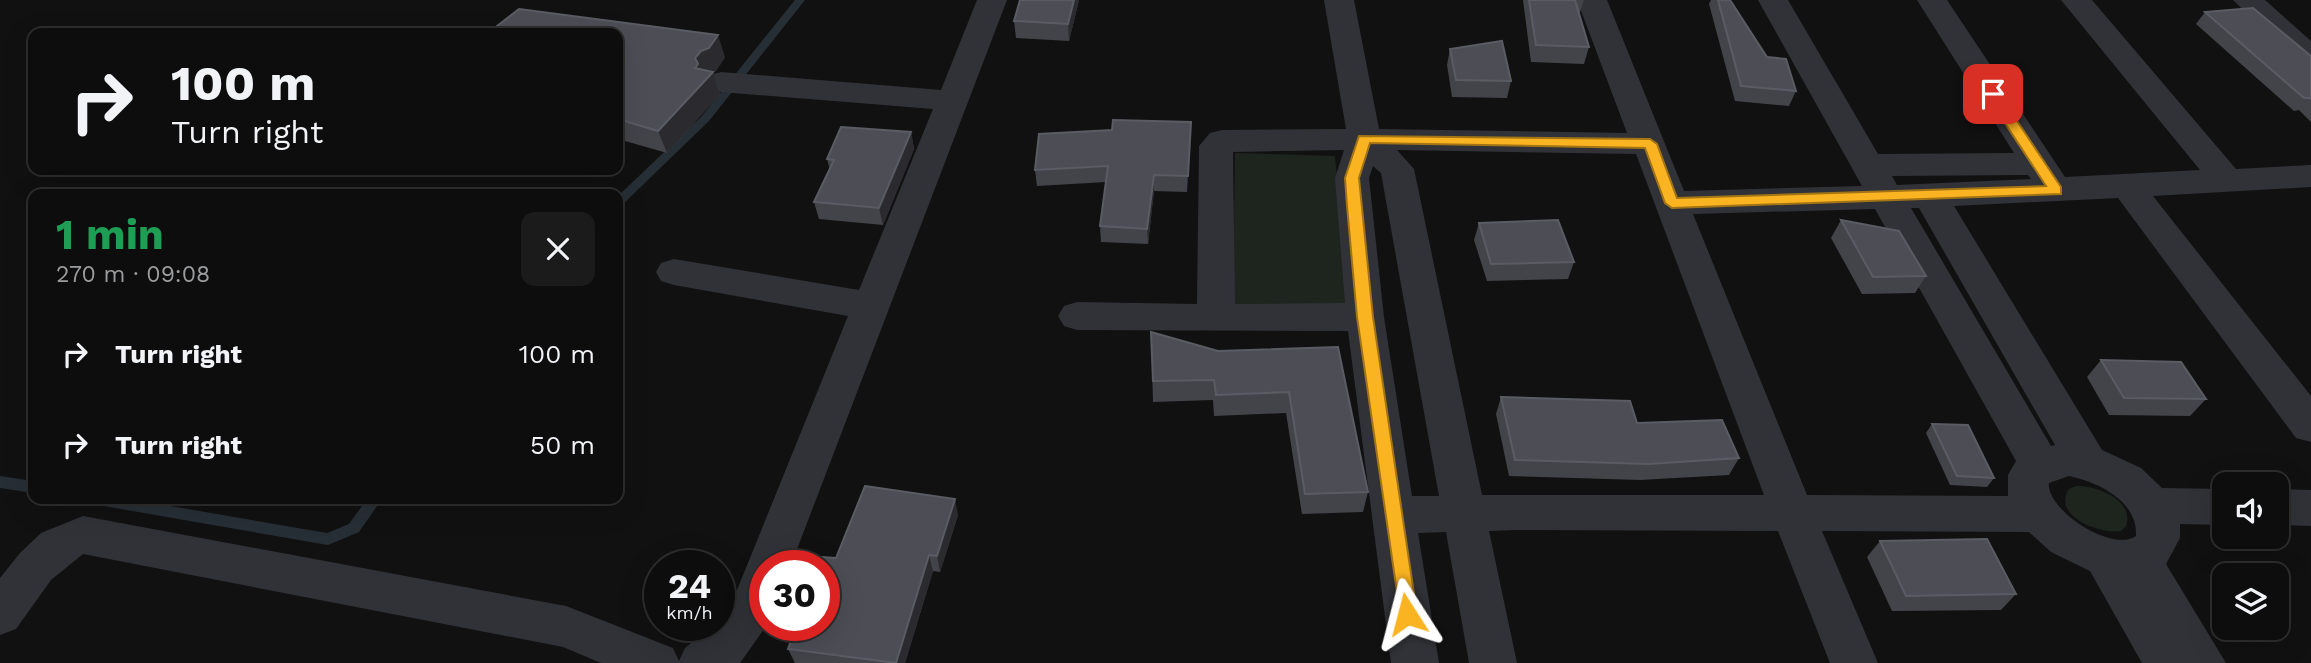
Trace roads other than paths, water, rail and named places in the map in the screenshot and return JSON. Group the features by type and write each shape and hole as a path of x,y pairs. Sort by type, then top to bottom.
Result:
{"street":[{"path":"775,550 992,0"},
{"path":"1339,0 1364,139 1352,178 1365,317 1415,663"},
{"path":"1592,0 1854,663"},
{"path":"1773,0 2040,465"},
{"path":"1932,0 2047,178"},
{"path":"2076,0 2228,181"},
{"path":"2248,0 2311,57"},
{"path":"736,83 953,101"},
{"path":"1216,318 1216,146 1231,138 1650,144"},
{"path":"1364,139 1397,169 1493,663"},
{"path":"1867,165 2047,178 2128,187 2311,176"},
{"path":"1672,203 1930,196 2047,178"},
{"path":"2128,187 2311,426"},
{"path":"1930,196 2087,463"},
{"path":"674,272 869,306"},
{"path":"1077,316 1365,317"},
{"path":"2052,460 2087,463 2119,476 2133,486 2151,506 2161,527 2160,541 2152,552 2122,558 2067,541 2037,514 2029,499 2027,485 2031,474 2040,465 2052,460"},
{"path":"2151,506 2212,507"},
{"path":"2289,508 2311,508"},
{"path":"1392,515 1792,511 2037,514"},
{"path":"0,614 52,547 68,538 82,535 566,627 656,663"},
{"path":"2122,558 2168,663"},
{"path":"2122,558 2202,663"},
{"path":"702,663 733,641 749,617"}],"waterway":[{"path":"623,197 705,119 800,0"},
{"path":"0,482 28,486"},
{"path":"127,504 328,539 354,528 371,504"}]}
